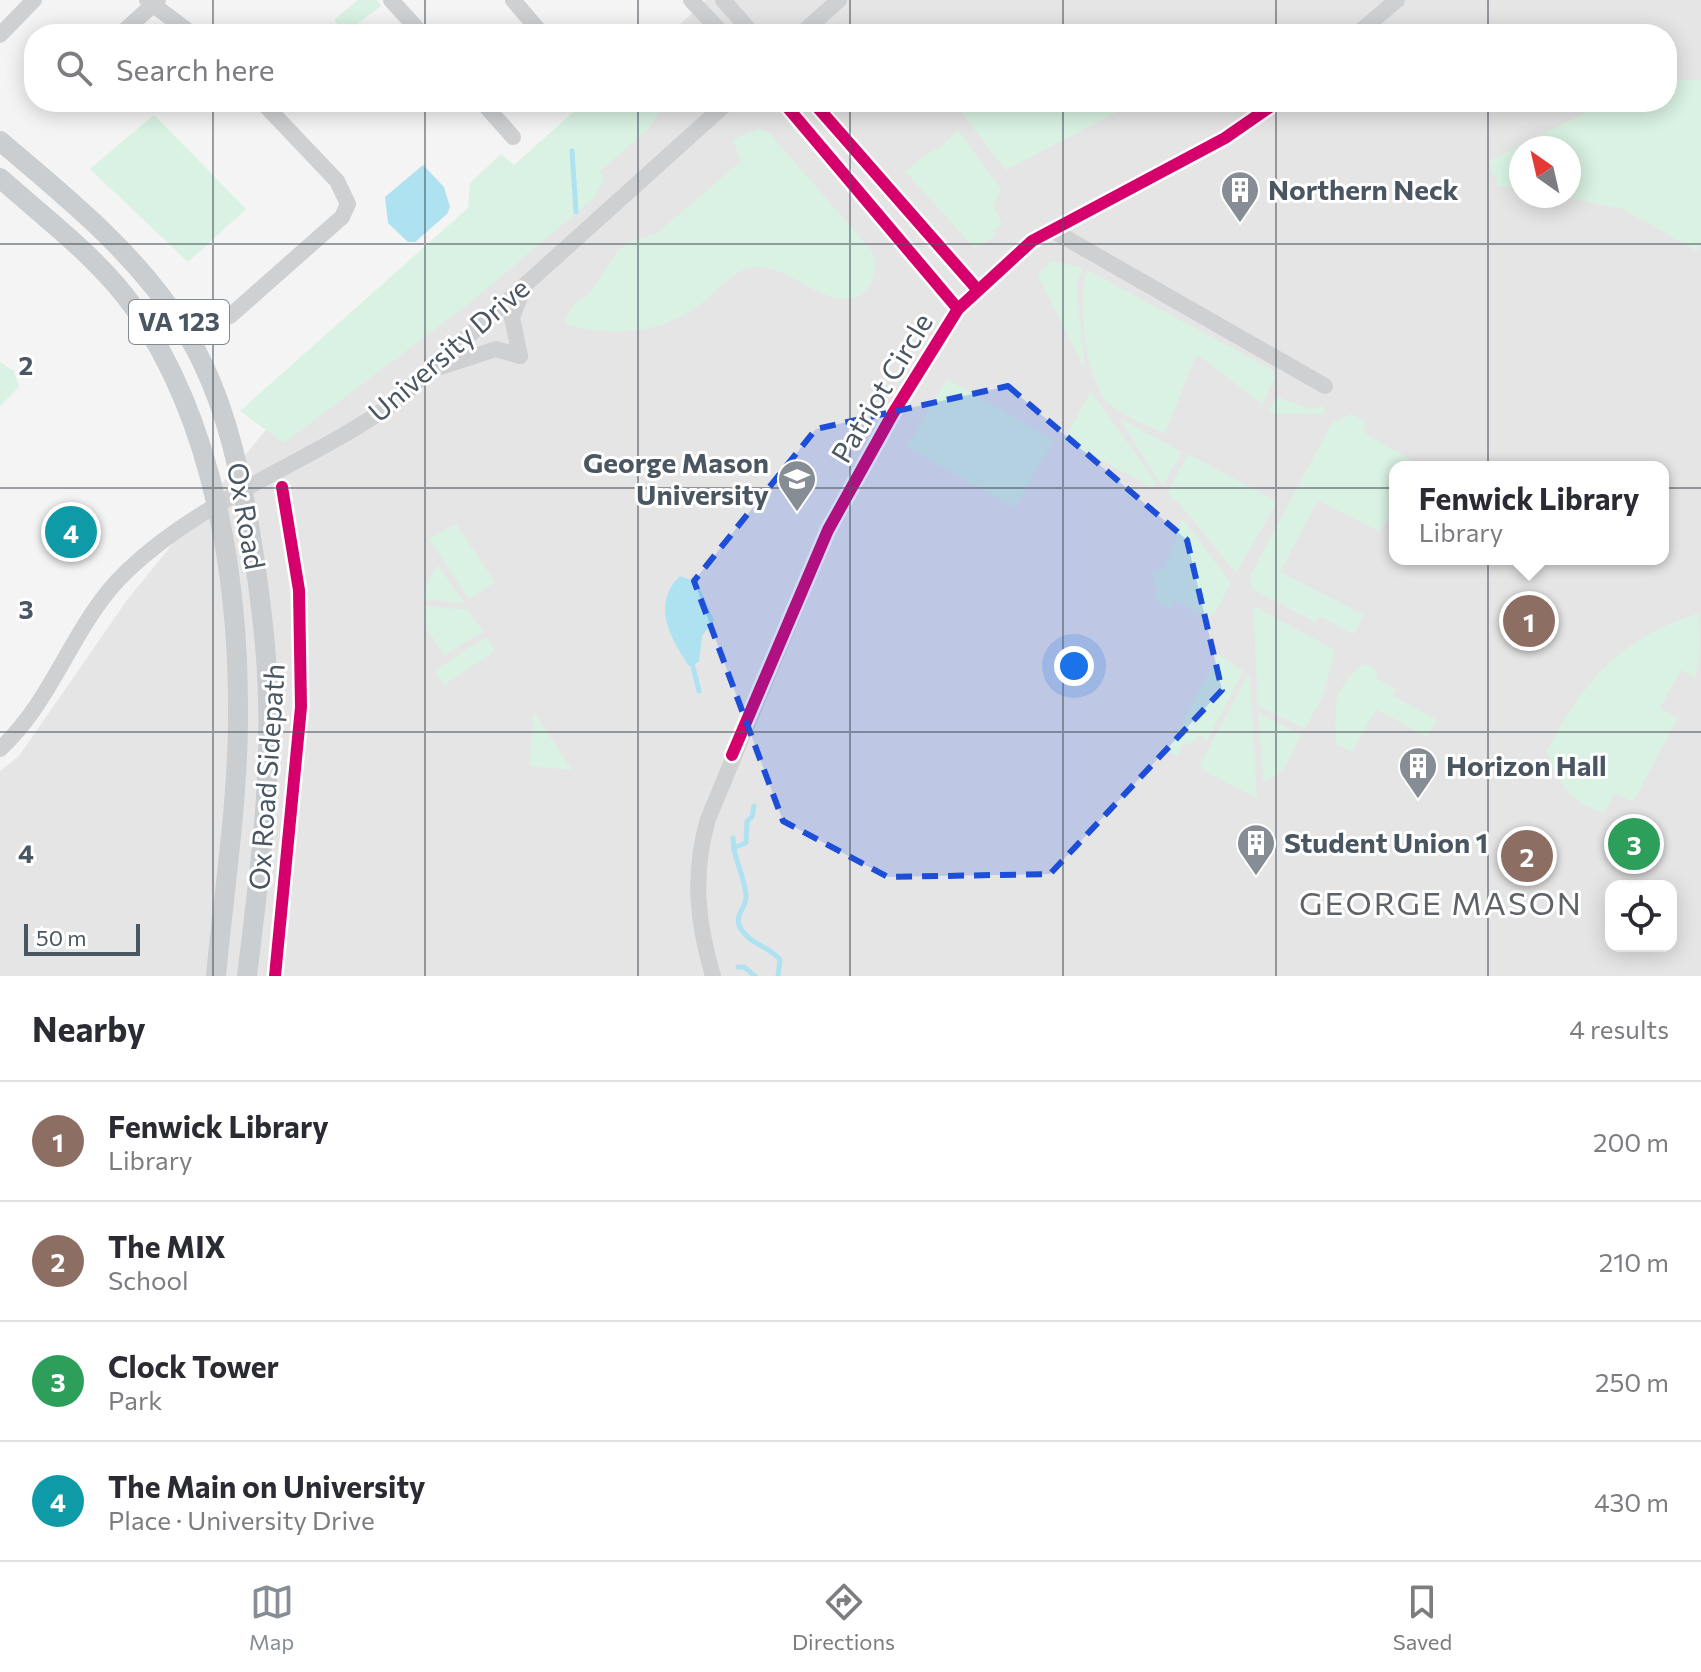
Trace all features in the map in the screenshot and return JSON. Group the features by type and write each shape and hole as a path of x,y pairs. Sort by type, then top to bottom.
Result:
{"main road":[{"name":"Ox Road","path":"0,141 93,222 142,272 182,326 217,398 244,491 263,613 268,701 259,872 247,976"},
{"name":"Ox Road","path":"0,178 98,266 135,309 185,403 216,508 227,566 238,716 216,976"}],"street":[{"path":"0,35 34,0"},
{"path":"130,0 135,6 152,2"},
{"path":"391,0 413,24"},
{"path":"513,0 533,24"},
{"path":"691,0 714,24"},
{"path":"723,0 744,24"},
{"path":"812,24 839,0"},
{"path":"1369,24 1397,0"},
{"path":"131,24 152,2"},
{"path":"152,2 180,24"},
{"path":"230,316 342,217 348,204 337,181 271,112"},
{"path":"491,112 513,137"},
{"name":"University Drive","path":"0,749 46,692 106,594 141,558 244,491 365,424 431,370 717,112"},
{"path":"791,112 958,309"},
{"path":"822,112 976,288"},
{"name":"Patriot Circle","path":"713,976 695,890 700,847 724,774 828,530 892,415 958,309 976,288 1032,241 1225,138 1263,112"},
{"path":"1052,230 1325,386"},
{"path":"431,370 496,349 520,356 512,318 525,284"}],"highlighted area":[{"path":"1008,386 1187,540 1222,690 1050,874 888,877 783,821 694,581 816,429"}],"shaded area":[{"name":"George Mason University","path":"706,0 1701,0 1701,976 0,976 0,771 19,756 127,600 282,410 590,112 1677,112 1677,24 681,24"}],"green space":[{"path":"358,0 376,0 381,6 357,24 337,24 334,20"},
{"path":"1677,80 1701,80 1701,243 1697,251 1621,208 1581,201 1581,136 1539,136 1587,112 1677,112"},
{"path":"574,112 659,112 648,129 599,172 604,179 594,198 468,304 284,443 240,411 468,208 470,183 501,154 514,165"},
{"path":"961,112 1115,113 1006,170"},
{"path":"154,115 246,209 188,262 90,169"},
{"path":"760,128 770,134 872,251 875,268 869,286 857,296 844,299 815,290 770,269 748,268 690,311 657,326 604,331 567,325 565,319 574,304 589,294 618,251 627,243 658,233 741,161 733,140"},
{"path":"958,130 1001,189 994,206 1002,224 993,231 996,236 974,248 905,171 934,149 936,151"},
{"path":"1509,151 1509,188 1498,186 1489,161"},
{"path":"1052,261 1083,268 1076,285 1085,369 1037,274"},
{"path":"1087,270 1271,369 1275,378 1262,404 1201,357 1195,357 1165,434 1110,405 1094,379 1085,340 1083,300"},
{"path":"0,362 14,371 19,387 0,406"},
{"path":"947,379 1054,440 1015,508 907,447"},
{"path":"1091,391 1156,483 1153,488 1064,440"},
{"path":"1277,397 1309,409 1325,406 1324,414 1275,414 1269,411"},
{"path":"1352,414 1365,422 1364,433 1413,461 1389,461 1389,515 1380,532 1318,500 1280,572 1364,615 1354,634 1321,617 1315,622 1252,589 1250,576 1332,423"},
{"path":"1120,419 1182,452 1164,484 1159,482"},
{"path":"1188,454 1277,502 1236,573 1178,502 1167,494"},
{"path":"1182,518 1231,583 1214,615 1205,616 1176,601 1172,610 1154,599 1158,591 1153,582 1153,573 1165,568"},
{"path":"456,524 495,582 469,599 429,539"},
{"path":"438,565 464,603 423,599 429,578"},
{"path":"423,606 468,610 483,631 444,656 428,630"},
{"path":"1253,606 1335,650 1324,693 1305,729 1258,706"},
{"path":"1698,613 1700,646 1695,677 1681,670 1660,708 1678,718 1633,802 1615,793 1604,812 1583,804 1561,782 1547,751 1561,725 1591,683 1625,650 1646,636"},
{"path":"486,637 495,651 444,685 435,671"},
{"path":"1218,654 1243,671 1207,741 1200,734 1192,743 1183,744 1177,756 1167,751"},
{"path":"1365,664 1378,671 1375,678 1396,689 1393,696 1437,720 1427,737 1376,709 1352,752 1336,744 1336,709 1341,690 1354,672"},
{"path":"1247,676 1250,677 1257,798 1201,769 1201,763"},
{"path":"534,712 572,770 529,766"},
{"path":"1258,712 1301,735 1282,769 1263,781"}],"water":[{"path":"423,165 444,187 450,207 447,214 415,242 408,242 388,223 385,197"},
{"path":"680,576 697,582 714,620 702,636 699,662 689,666 666,621 666,598"}],"waterway":[{"path":"572,151 576,212"},
{"path":"691,659 699,691"},
{"path":"733,848 746,843 747,821 752,817 754,806"},
{"path":"733,838 746,896 739,925 747,937 780,960 778,976"},
{"path":"738,967 744,967 755,976"}],"cycle path":[{"path":"791,112 958,309"},
{"path":"822,112 976,288"},
{"path":"732,755 828,530 892,415 958,309 1032,241 1225,138 1263,112"},
{"name":"Ox Road Sidepath","path":"275,976 301,707 299,590 282,487"}],"place":[{"name":"Northern Neck","path":"1240,224"},
{"name":"George Mason University","path":"797,513"},
{"name":"The Main on University","path":"71,532"},
{"name":"Fenwick Library","path":"1529,621"},
{"name":"Horizon Hall","path":"1418,800"},
{"name":"Clock Tower","path":"1634,844"},
{"name":"The MIX","path":"1527,856"},
{"name":"Student Union 1","path":"1256,877"}],"district":[{"name":"GEORGE MASON","path":"1441,904"}]}
